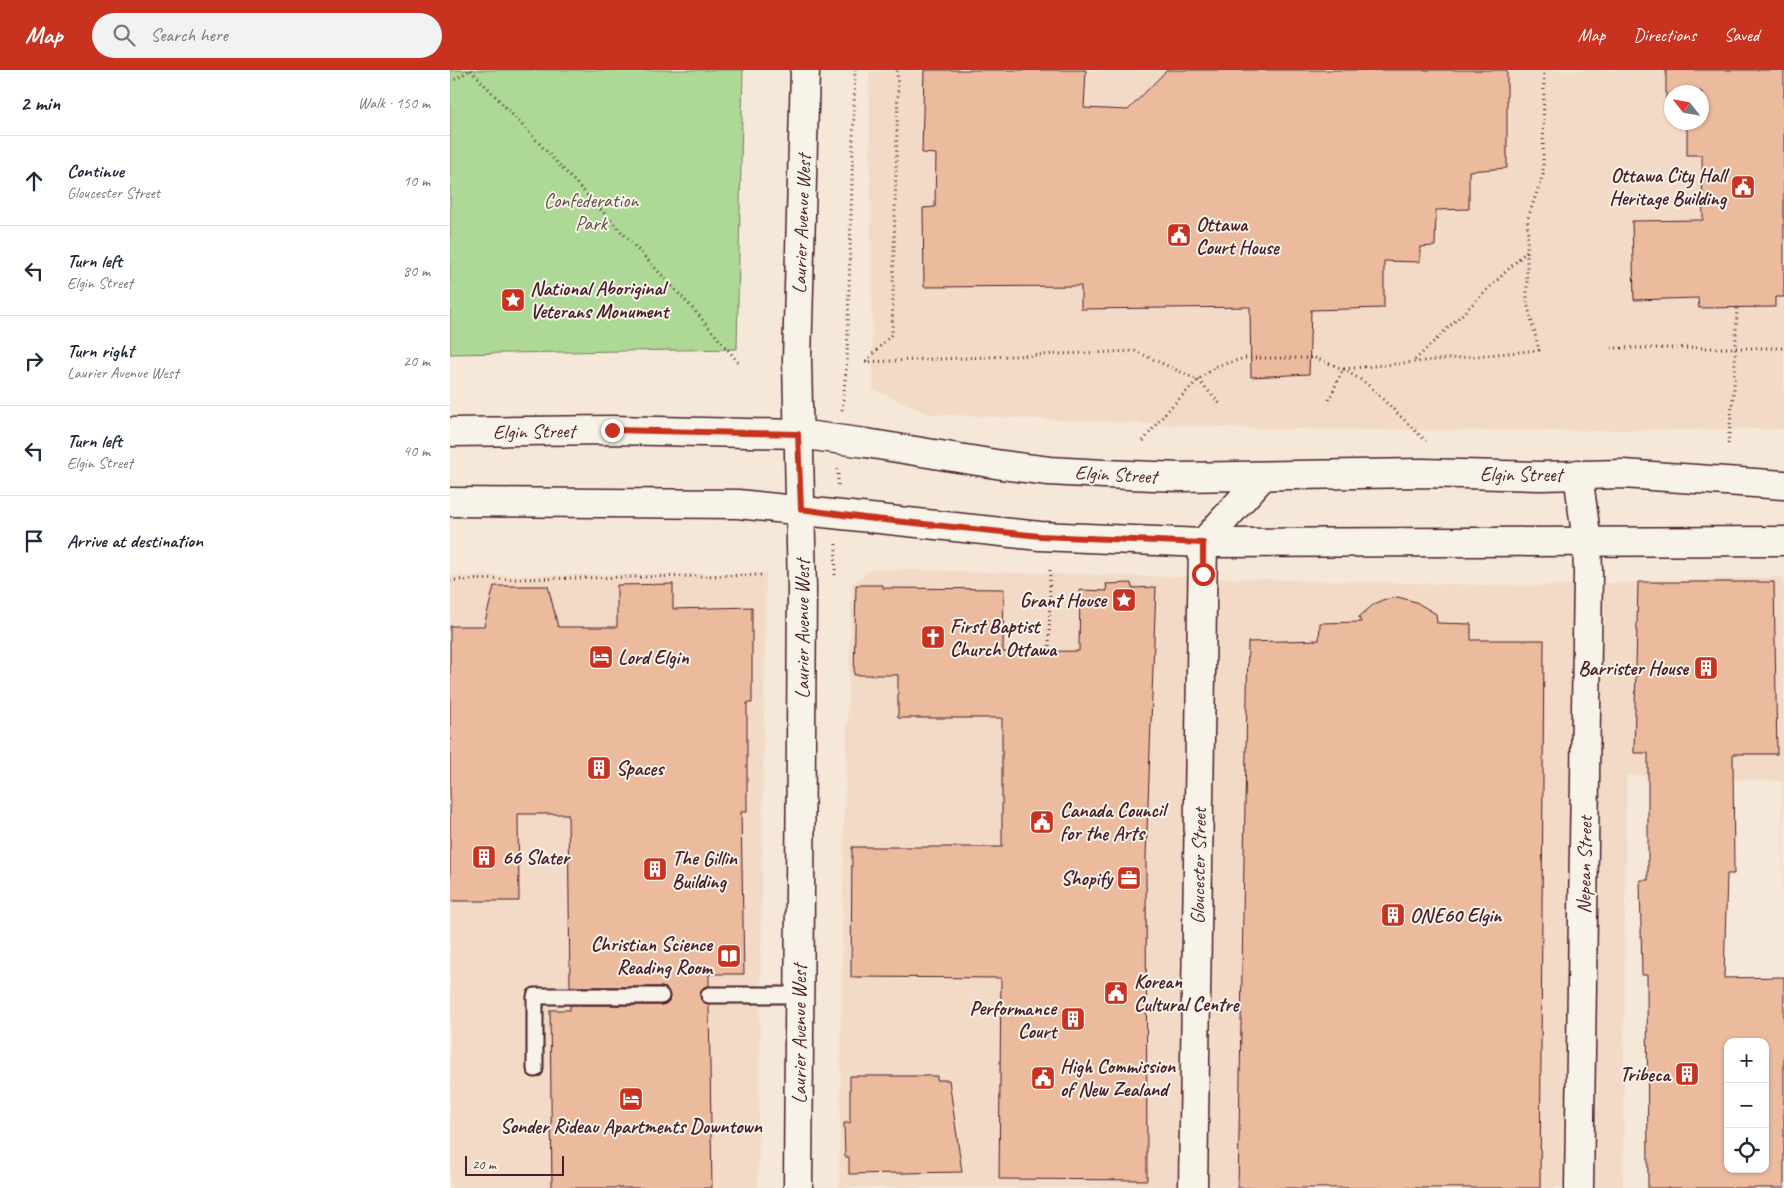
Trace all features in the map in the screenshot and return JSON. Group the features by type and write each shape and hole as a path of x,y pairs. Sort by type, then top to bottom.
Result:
{"main road":[{"name":"Laurier Avenue West","path":"798,1188 801,509 797,352 805,70"},
{"name":"Elgin Street","path":"450,432 612,430 798,434 954,458 1050,470 1180,477 1421,473 1540,476 1623,474 1784,485"},
{"name":"Nepean Street","path":"1578,474 1587,542 1588,573 1579,1188"},
{"path":"1203,543 1263,476"},
{"path":"450,502 738,504 801,509 865,518 1040,536 1203,543 1784,541"},
{"name":"Gloucester Street","path":"1193,1188 1203,543"}],"lane":[{"path":"709,995 800,995"},
{"path":"535,1069 535,996 661,996"}],"path":[{"path":"450,81 470,70 695,311 738,362"},
{"path":"847,361 854,70"},
{"path":"896,70 898,90 892,334 865,362 1135,351 1198,380 1220,404"},
{"path":"1343,369 1539,350 1527,303 1527,251 1528,218 1543,174 1544,70"},
{"path":"1414,361 1527,251"},
{"path":"1728,444 1736,349 1737,308"},
{"path":"1611,348 1784,348"},
{"path":"1143,441 1168,410 1198,380 1216,366 1245,358 1315,358 1343,369 1366,383 1426,441"},
{"path":"1330,400 1343,369"},
{"path":"1049,651 1050,565"},
{"path":"450,580 762,575"}],"shaded area":[{"path":"1784,70 1784,429 1529,431 1265,429 928,414 873,389 869,71"},
{"path":"872,569 1529,586 1784,577 1784,971 1782,781 1626,775 1623,1188 839,1188 844,813 852,584"},
{"path":"766,573 758,1188 450,1188 450,576"}],"green space":[{"name":"Confederation Park","path":"450,70 743,70 737,349 450,354"}],"building":[{"name":"Ottawa Court House","path":"924,70 1086,70 1084,108 1128,110 1167,70 1507,70 1507,168 1469,171 1469,209 1436,210 1435,246 1420,247 1420,262 1384,261 1384,308 1311,310 1309,374 1251,377 1250,307 1081,309 1081,286 924,287 923,208 935,207 936,154 922,153"},
{"name":"Ottawa City Hall Heritage Building","path":"1666,70 1784,70 1784,297 1775,297 1775,307 1699,308 1698,298 1634,300 1632,221 1703,220 1702,155 1687,155 1687,130 1709,130 1709,85 1666,85"},
{"path":"1638,582 1774,582 1777,754 1733,754 1734,874 1727,874 1724,978 1784,977 1784,1188 1648,1188 1647,975 1642,975 1640,880 1648,880 1648,753 1634,753"},
{"path":"1131,583 1132,588 1156,587 1146,858 1147,1180 999,1179 1001,978 851,977 852,847 1002,847 1002,718 898,718 898,675 854,675 856,585 883,585 883,588 1004,589 1003,652 1079,651 1080,590 1107,591 1106,584"},
{"path":"673,584 673,609 752,607 752,703 747,703 747,812 741,812 744,974 709,974 709,986 704,987 700,995 701,1000 709,1004 712,1188 552,1188 550,1010 570,1010 570,1005 661,1005 669,1001 670,996 666,988 661,987 570,987 568,814 518,814 519,901 450,901 450,626 484,626 494,586 548,586 558,627 617,627 617,585"},
{"name":"ONE60 Elgin","path":"1398,597 1416,602 1436,614 1437,623 1471,624 1471,640 1544,640 1540,1188 1238,1188 1248,642 1319,640 1320,623 1361,622 1359,617 1373,605 1382,600"},
{"path":"850,1076 937,1076 937,1080 949,1080 962,1172 849,1174 849,1157 845,1157 844,1123 850,1123"}],"place":[{"name":"Ottawa City Hall Heritage Building","path":"1743,187"},
{"name":"Ottawa Court House","path":"1179,235"},
{"name":"National Aboriginal Veterans Monument","path":"513,300"},
{"name":"Grant House","path":"1124,600"},
{"name":"First Baptist Church Ottawa","path":"933,637"},
{"name":"Lord Elgin","path":"601,657"},
{"name":"Barrister House","path":"1706,668"},
{"name":"Spaces","path":"599,768"},
{"name":"Canada Council for the Arts","path":"1042,822"},
{"name":"66 Slater","path":"484,857"},
{"name":"The Gillin Building","path":"655,869"},
{"name":"Shopify","path":"1129,878"},
{"name":"ONE60 Elgin","path":"1393,915"},
{"name":"Christian Science Reading Room","path":"729,956"},
{"name":"Korean Cultural Centre","path":"1116,993"},
{"name":"Performance Court","path":"1073,1019"},
{"name":"Tribeca","path":"1687,1074"},
{"name":"High Commission of New Zealand","path":"1043,1078"},
{"name":"Sonder Rideau Apartments Downtown","path":"631,1099"}],"route":[{"path":"612,430 798,434 801,509 865,518 1040,536 1203,543 1203,574"}]}
